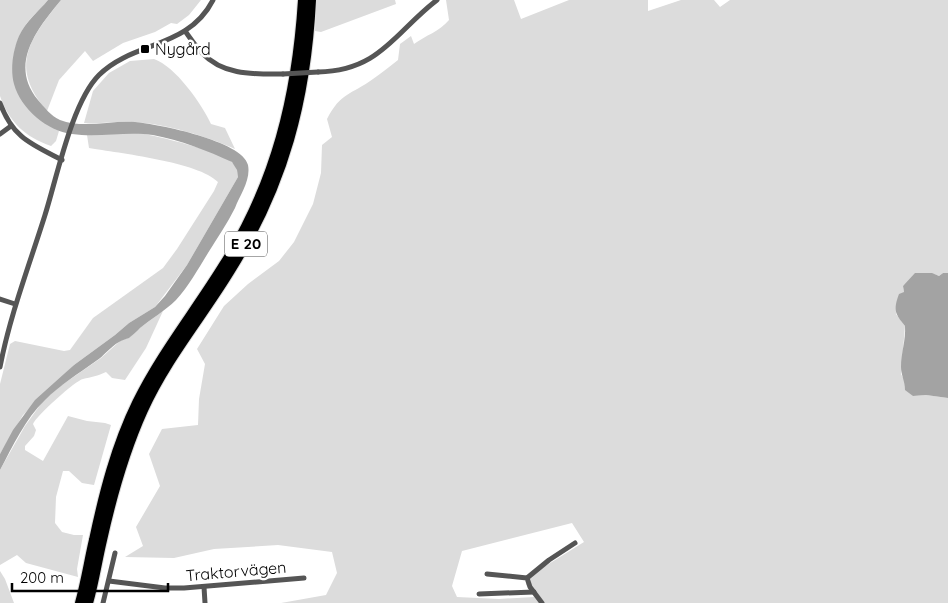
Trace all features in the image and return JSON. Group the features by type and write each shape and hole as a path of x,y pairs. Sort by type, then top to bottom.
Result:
{"highway":[{"name":"E 20","path":"80,603 107,483 137,405 154,370 236,245 257,205 267,180 289,108 300,41 303,0"},
{"name":"E 20","path":"88,603 116,483 126,450 144,409 162,374 242,252 277,178 290,138 300,97 309,34 311,0"}],"street":[{"path":"0,367 15,304 78,111 91,85 109,67 130,55 165,42 185,31 201,18 214,0"},
{"path":"185,31 201,53 220,66 242,73 283,74 341,70 369,59 392,43 438,0"},
{"path":"0,103 11,126 29,143 62,160"},
{"path":"0,134 11,126"},
{"path":"0,299 15,304"},
{"path":"487,574 527,578 549,560 575,543"},
{"path":"103,603 115,553"},
{"name":"Traktorvägen","path":"109,581 165,588 204,587 304,578"},
{"path":"527,578 530,587 542,603"},
{"path":"204,587 205,603"},
{"path":"479,594 534,592"}],"shaded area":[{"path":"0,0 48,0 23,29 16,45 13,60 17,88 24,101 33,113 59,131 56,141 51,146 33,138 19,127 8,114 0,96"},
{"path":"48,0 61,0 36,34 26,60 26,73 29,87 51,114 69,123 135,122 162,126 198,135 231,148 243,156 249,171 245,187 229,220 181,295 129,338 116,344 45,400 25,424 0,470 0,454 13,430 35,400 74,365 129,323 155,307 165,296 187,265 238,177 237,170 232,162 173,140 143,134 72,134 53,128 36,117 22,102 17,93 12,72 13,60 17,41 22,31"},
{"path":"61,0 201,0 189,15 177,24 171,23 155,32 123,43 93,61 85,51 59,80 47,111 35,95 26,67 32,41"},
{"path":"316,0 395,0 396,4 321,32 315,31"},
{"path":"446,0 514,0 521,19 569,0 648,0 648,11 681,0 714,0 720,7 730,0 948,0 948,273 943,273 939,276 933,274 919,275 903,286 904,292 896,314 905,326 901,374 913,396 926,395 948,398 948,603 281,603 326,595 337,573 332,552 278,545 214,549 174,558 125,557 143,546 136,527 160,486 149,454 162,429 198,425 199,399 205,364 197,349 224,306 248,284 279,261 294,242 313,204 321,173 322,145 332,137 327,119 332,110 347,95 376,77 398,60 400,44 411,36 414,44 441,28 449,20","holes":["572,523 584,542 531,575 526,584 534,597 499,599 457,597 452,586 462,551"]},
{"path":"154,59 179,77 195,96 211,124 225,128 235,149 199,135 159,125 128,122 84,123 93,91 109,73 130,61"},
{"path":"139,133 203,149 226,158 235,166 238,177 187,265 155,307 129,323 74,365 23,415 0,454 0,384 10,344 15,341 64,351 70,350 93,318 163,268 177,249 218,182 194,169 176,164 89,148 87,135"},
{"path":"915,273 932,273 939,276 943,273 948,273 948,398 926,395 913,396 905,390 901,367 905,326 897,315 896,304 899,294 904,292 903,286"},
{"path":"163,311 146,348 125,380 112,378 106,372 79,381 56,399 36,420 33,424 36,430 34,436 25,446 25,450 43,461 68,416 111,425 94,485 82,483 69,471 63,471 56,497 55,523 62,532 83,535 77,569 78,577 26,563 17,555 0,565 0,470 25,426 43,401 59,387 101,358 120,341 130,337"},
{"path":"0,571 5,579 14,603 0,603"}],"place":[{"name":"Nygård","path":"145,49"}]}
